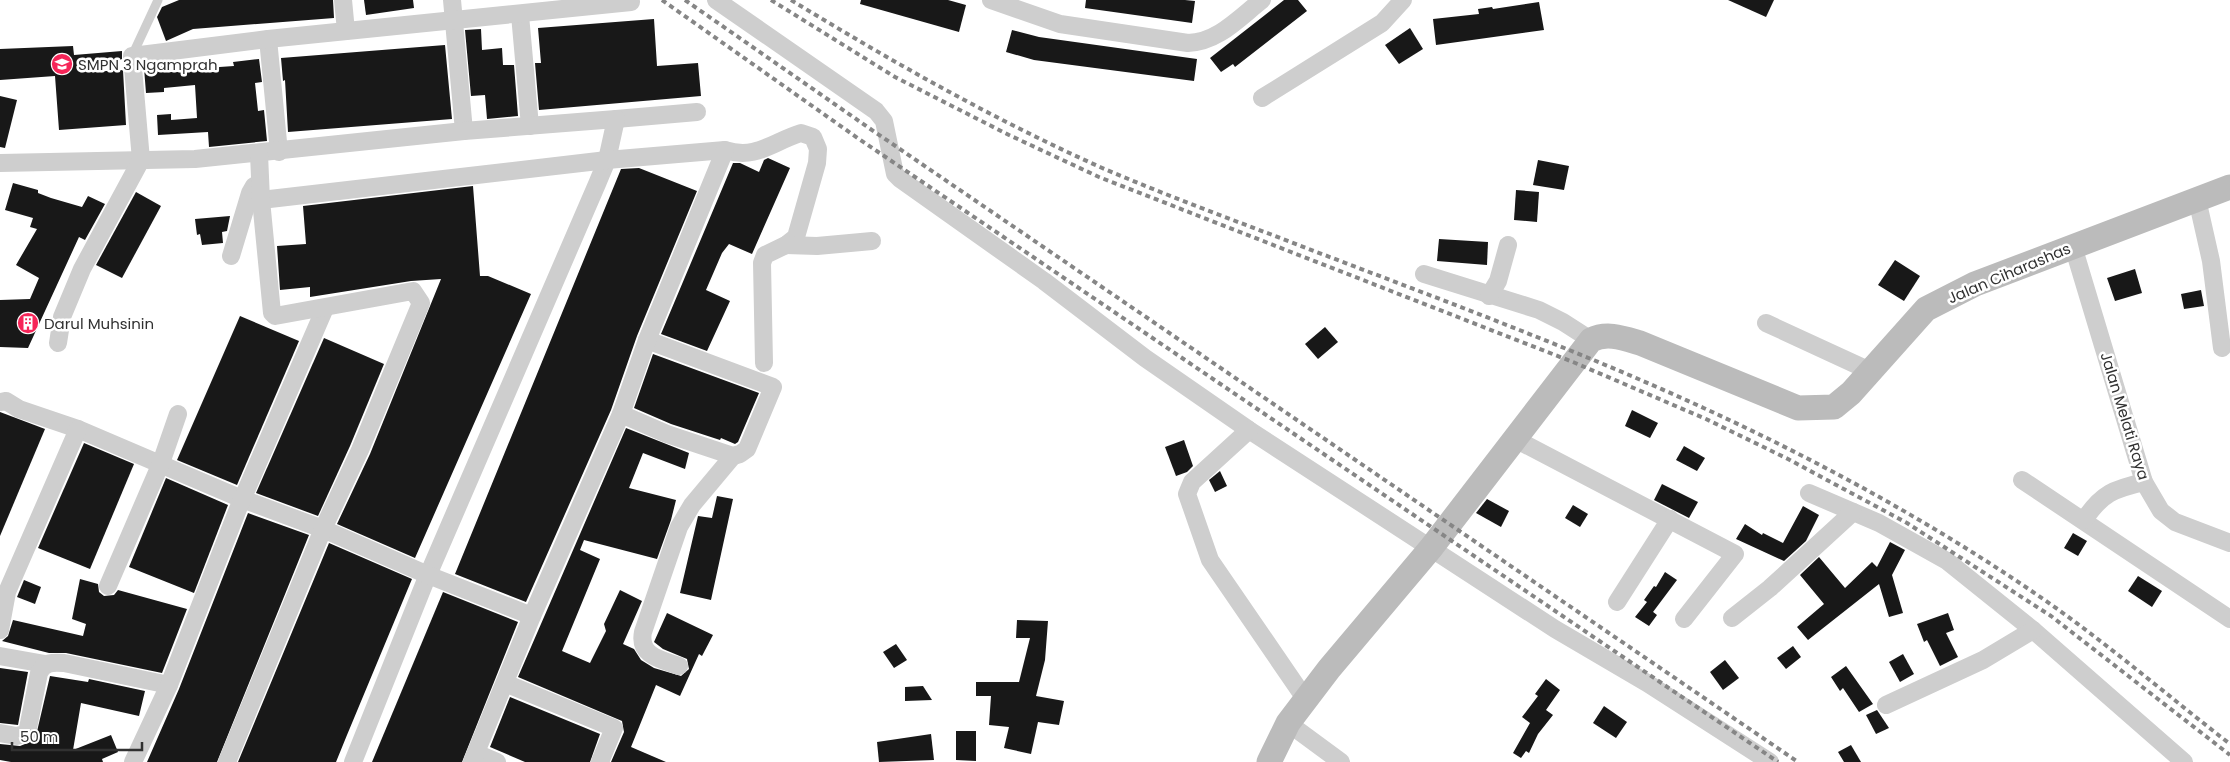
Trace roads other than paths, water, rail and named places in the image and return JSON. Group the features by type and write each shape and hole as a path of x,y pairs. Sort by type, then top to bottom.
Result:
{"street":[{"path":"343,0 346,31"},
{"path":"452,0 464,131"},
{"path":"716,0 876,112 884,121 895,174 900,179 1044,281 1145,358 1250,430 1555,630 1647,683 1770,762"},
{"path":"991,0 1060,24 1188,43 1203,42 1218,34 1262,0"},
{"path":"1262,98 1382,23 1403,0"},
{"path":"58,343 62,316 82,269 140,160 132,56 268,39 520,15 631,2"},
{"path":"520,15 530,126"},
{"path":"268,39 279,152"},
{"path":"0,162 195,159 279,152 464,131 696,112"},
{"path":"353,762 428,576 607,160 616,118"},
{"path":"231,256 250,193 725,150 739,154 752,154 801,133 813,137 818,149 817,163 796,237 786,245 765,254 762,263 764,363"},
{"path":"497,762 474,758 532,616 620,414 647,340 725,150"},
{"path":"227,762 323,529 360,450 421,303 413,291 275,316 272,313 260,191 259,154"},
{"name":"Jalan Ciharashas","path":"1591,340 1600,336 1616,336 1640,343 1798,408 1834,407 1851,394 1926,309 1975,284 2230,187"},
{"path":"2197,199 2211,261 2222,348"},
{"path":"786,245 817,246 872,241"},
{"path":"1489,296 1498,281 1508,245"},
{"name":"Jalan Melati Raya","path":"2072,246 2144,482 2161,511 2175,522 2230,543"},
{"path":"1269,762 1288,723 1431,548 1591,340 1563,322 1538,310 1424,274"},
{"path":"133,762 170,685 242,499 325,308"},
{"path":"1766,323 1870,371"},
{"path":"647,340 773,387 747,449 733,456 692,505 679,527 643,632 642,644 650,655 679,666"},
{"path":"0,402 6,401 19,409 78,429 242,499 323,529 428,576 532,616"},
{"path":"108,586 161,463 178,414"},
{"path":"620,414 667,434 733,456"},
{"path":"0,630 7,592 78,429"},
{"path":"1250,430 1192,482 1186,494 1210,560 1306,700"},
{"path":"1515,438 1735,554 1684,620"},
{"path":"2022,480 2230,619"},
{"path":"2084,520 2103,496 2117,489 2144,482"},
{"path":"1809,493 1879,523 1948,561 2033,630 2184,762"},
{"path":"1732,618 1770,588 1853,512"},
{"path":"1617,602 1670,519"},
{"path":"1886,705 1983,660 2033,630"},
{"path":"0,656 46,664 64,663 170,685"},
{"path":"0,733 17,736 27,733 39,674 46,664"},
{"path":"506,683 614,728 600,762"},
{"path":"1288,723 1341,762"}],"lane":[{"path":"132,56 158,0"}],"railway":[{"path":"662,0 859,139 1778,762"},
{"path":"685,0 869,128 1798,762"},
{"path":"771,0 895,77 1009,135 1099,177 1573,362 1706,419 1788,459 1907,523 2051,616 2230,755"},
{"path":"791,0 943,88 1060,149 1188,203 1601,363 1753,431 1843,477 1973,552 2056,608 2230,744"}],"place":[{"name":"SMPN 3 Ngamprah","path":"62,64"},
{"name":"Darul Muhsinin","path":"28,323"}]}
